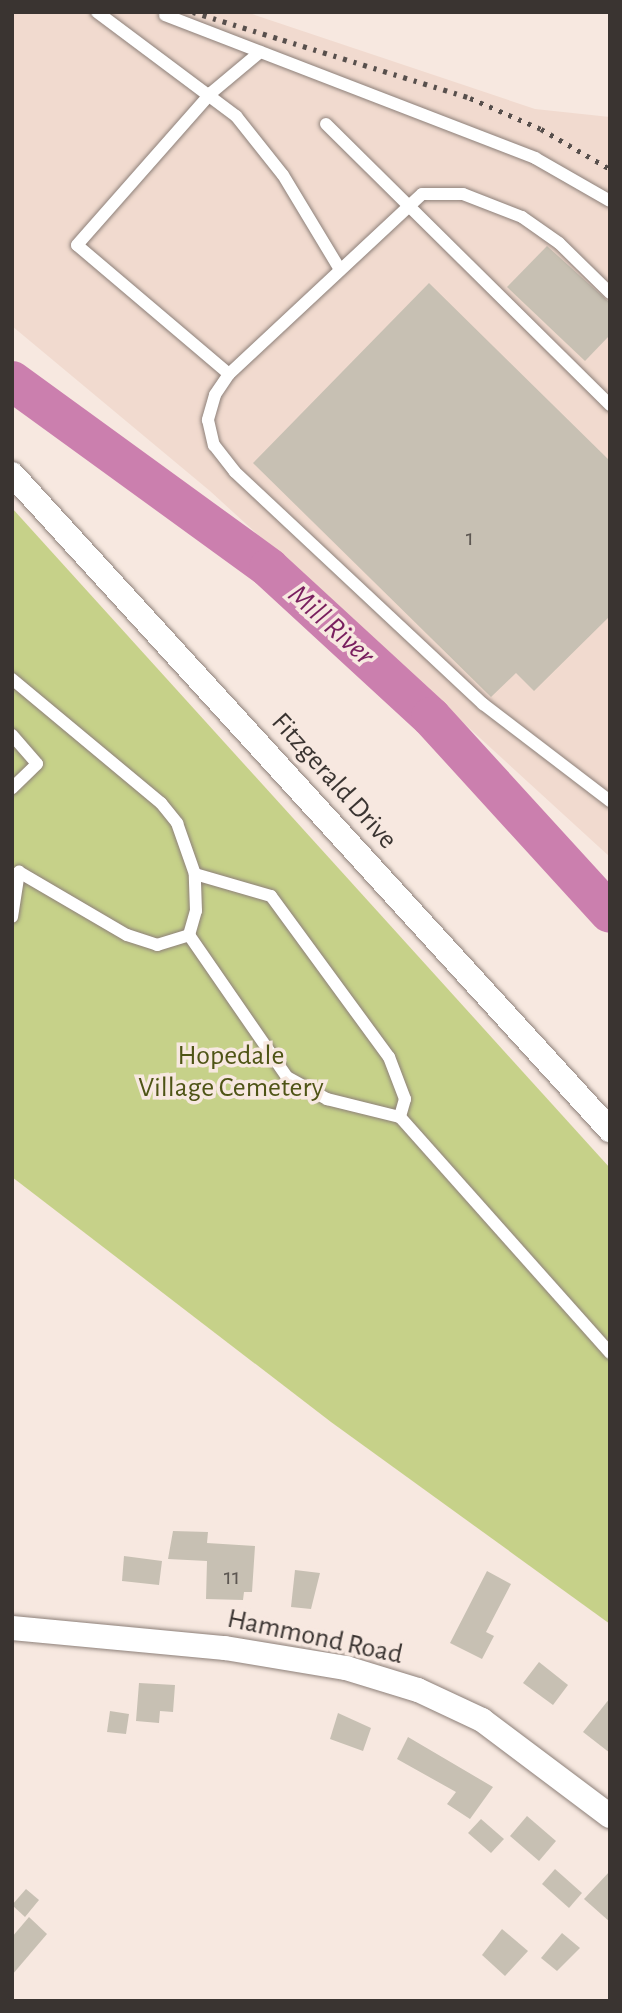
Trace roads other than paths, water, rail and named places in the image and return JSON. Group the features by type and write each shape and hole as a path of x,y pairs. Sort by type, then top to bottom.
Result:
{"street":[{"name":"Fitzgerald Drive","path":"12,474 610,1130"},
{"name":"Hammond Road","path":"12,1628 225,1648 346,1668 418,1690 482,1720 610,1816"}],"lane":[{"path":"97,12 211,93 272,160 340,268"},
{"path":"165,15 536,158 610,201"},
{"path":"229,374 77,245 211,93 260,52"},
{"path":"326,124 610,405"},
{"path":"610,293 547,233 499,207 440,191 406,203 229,374 208,420 222,458 483,704 610,801"},
{"path":"12,679 161,803 177,823 195,874 196,911 189,935"},
{"path":"12,735 37,764 12,788"},
{"path":"12,917 15,868 127,935 157,945 189,935"},
{"path":"195,874 271,896 389,1057 405,1099 400,1117"},
{"path":"189,935 287,1077 327,1099 400,1117 610,1353"}],"waterway":[{"name":"Mill River","path":"12,381 269,568 431,717 610,913"}],"railway":[{"path":"193,12 470,98 541,129 610,169"}],"park label":[{"name":"Hopedale Village Cemetery","path":"231,1072"}]}
